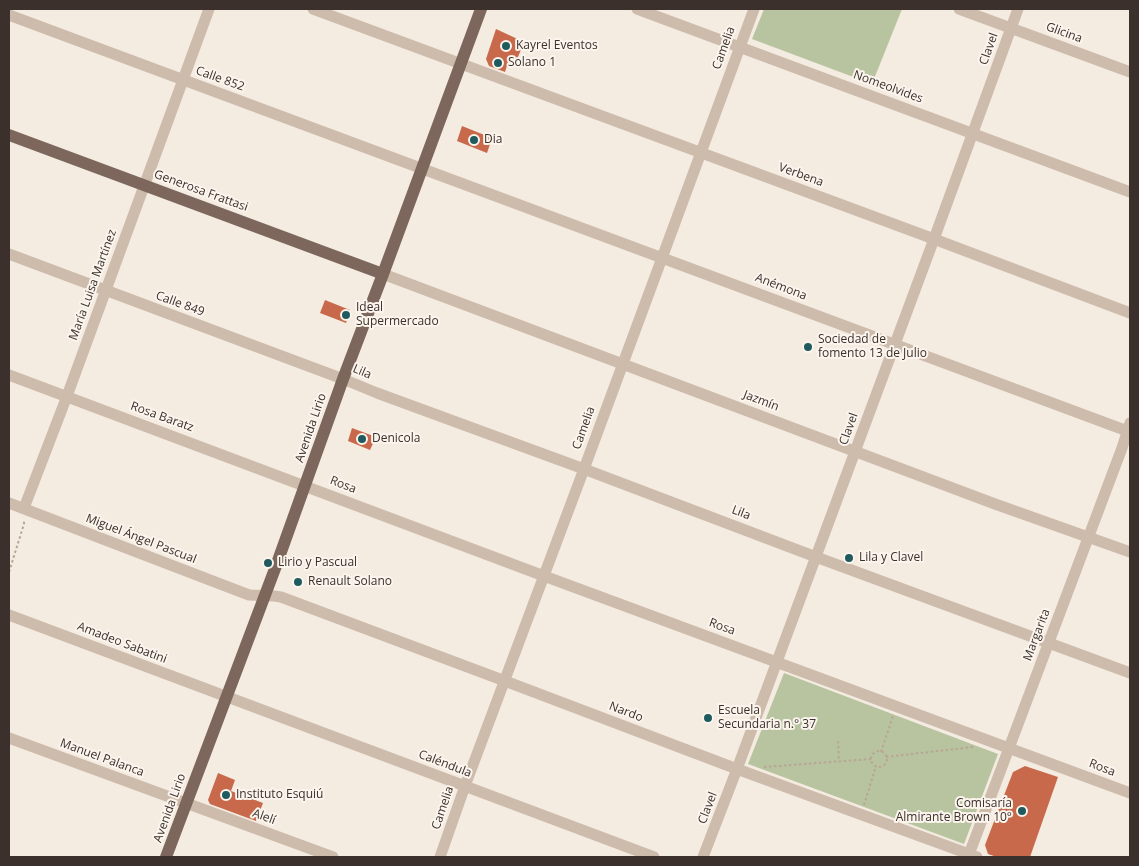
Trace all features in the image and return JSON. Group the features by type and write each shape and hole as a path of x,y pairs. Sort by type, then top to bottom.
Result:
{"main road":[{"name":"Avenida Lirio","path":"166,857 265,595 342,379 482,9"},
{"name":"Generosa Frattasi","path":"9,135 383,274"}],"street":[{"name":"María Luisa Martínez","path":"24,508 209,9"},
{"name":"Verbena","path":"313,9 1130,313"},
{"name":"Nomeolvides","path":"637,9 1130,192"},
{"name":"Camelia","path":"440,857 754,9"},
{"name":"Glicina","path":"960,9 1130,72"},
{"name":"Clavel","path":"704,857 856,451 1018,9"},
{"name":"Calle 852","path":"9,15 422,168"},
{"name":"Anémona","path":"422,168 895,345 1129,428"},
{"name":"Calle 849","path":"9,254 342,379"},
{"name":"Jazmín","path":"383,274 995,504 1130,552"},
{"name":"Rosa Baratz","path":"9,376 305,486"},
{"name":"Lila","path":"342,379 1130,673"},
{"name":"Margarita","path":"971,856 1008,748 1050,643 1129,428"},
{"name":"Rosa","path":"305,486 1130,793"},
{"name":"Miguel Ángel Pascual","path":"9,503 249,595 265,595"},
{"name":"Nardo","path":"265,595 281,597 971,856"},
{"name":"Amadeo Sabatini","path":"9,615 226,696"},
{"name":"Caléndula","path":"226,696 654,857"},
{"name":"Manuel Palanca","path":"9,738 186,803"},
{"name":"Alelí","path":"186,803 333,857"}],"path":[{"path":"9,572 24,524 24,508"},
{"path":"881,752 896,706"},
{"path":"838,741 839,761"},
{"path":"886,757 978,746"},
{"path":"871,759 872,763 876,766 880,767 885,764 886,757 881,752"},
{"path":"871,759 874,753 881,752"},
{"path":"765,767 871,759"},
{"path":"860,815 876,766"}],"green space":[{"path":"764,9 902,9 872,84 752,39"},
{"path":"784,673 998,754 964,844 748,764"}],"building":[{"name":"Kayrel Eventos","path":"496,29 524,42 516,62 509,59 505,72 489,66 486,59"},
{"name":"Dia","path":"462,126 492,138 487,153 457,141"},
{"path":"325,300 350,310 346,323 320,313"},
{"name":"Denicola","path":"352,428 376,437 370,450 348,441"},
{"name":"Comisaría Almirante Brown 10°","path":"1025,766 1058,777 1030,857 997,857 988,854 985,845 1013,772"},
{"name":"Instituto Esquiú","path":"218,773 235,780 231,791 263,803 256,821 210,804 208,800"}],"place":[{"name":"Kayrel Eventos","path":"506,46"},
{"name":"Solano 1","path":"498,63"},
{"name":"Dia","path":"474,140"},
{"name":"Ideal Supermercado","path":"346,315"},
{"name":"Sociedad de fomento 13 de Julio","path":"808,347"},
{"name":"Denicola","path":"362,439"},
{"name":"Lila y Clavel","path":"849,558"},
{"name":"Lirio y Pascual","path":"268,563"},
{"name":"Renault Solano","path":"298,582"},
{"name":"Escuela Secundaria n.° 37","path":"708,718"},
{"name":"Instituto Esquiú","path":"226,795"},
{"name":"Comisaría Almirante Brown 10°","path":"1022,811"}]}
